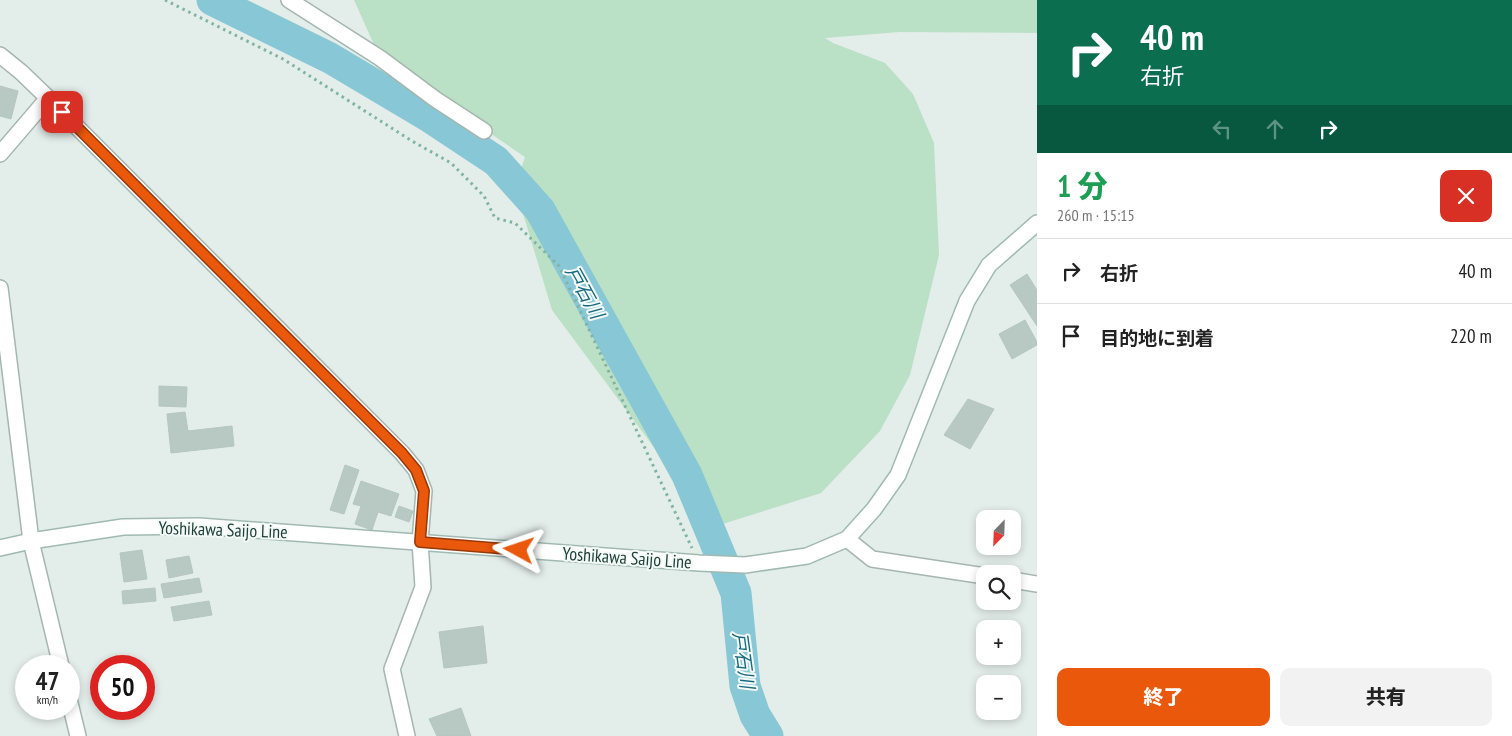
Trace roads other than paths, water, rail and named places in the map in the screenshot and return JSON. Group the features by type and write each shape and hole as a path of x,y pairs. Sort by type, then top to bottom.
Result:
{"street":[{"path":"289,0 380,58 435,99 484,131"},
{"path":"0,55 48,98 416,470 424,491 420,542 422,587 392,669 407,736"},
{"path":"0,154 48,98"},
{"name":"Yoshikawa Saijo Line","path":"0,548 31,541 123,527 199,526 699,563 745,565 807,556 847,538 874,509 898,475 971,294 989,265 1037,223"},
{"path":"0,288 31,541 58,655"},
{"path":"847,538 872,559 976,575"},
{"path":"1021,581 1037,584"},
{"path":"74,720 78,736"}],"waterway":[{"name":"戸石川","path":"212,0 330,58 431,118 496,161 540,210 687,475 736,593 745,686 755,715 768,736"}]}
